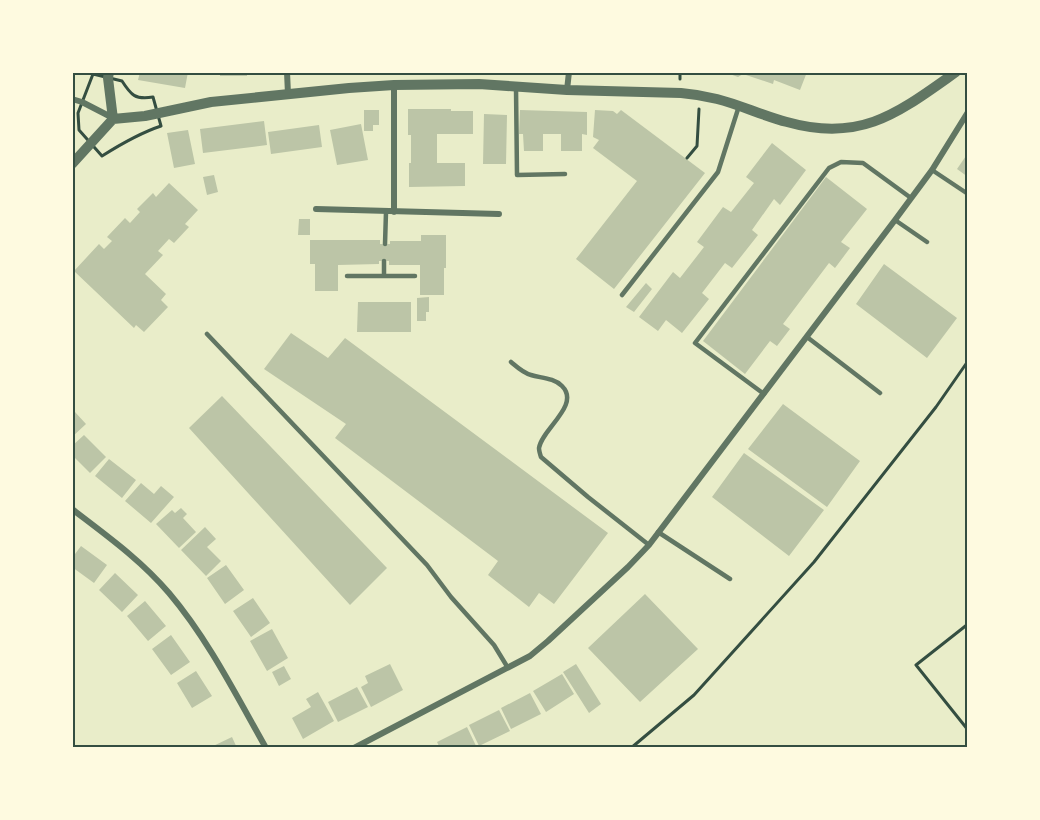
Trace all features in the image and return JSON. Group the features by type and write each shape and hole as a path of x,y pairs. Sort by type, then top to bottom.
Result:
{"street":[{"path":"72,164 113,118 109,72"},
{"path":"287,72 288,94"},
{"path":"567,90 569,72"},
{"path":"72,99 113,118 145,116 211,102 288,94 394,85 479,84 699,95 719,99 787,122 829,130 854,128 898,112 956,72"},
{"path":"394,85 394,212"},
{"path":"354,748 530,656 628,567 649,545 895,220 932,170 968,112"},
{"path":"316,209 499,214"},
{"path":"72,508 141,564 168,593 220,667 266,748"}],"lane":[{"path":"516,86 517,175 565,174"},
{"path":"622,295 718,172 739,106"},
{"path":"764,394 695,343 830,168 841,162 863,163 911,198"},
{"path":"932,170 968,194"},
{"path":"385,244 386,212"},
{"path":"895,220 927,242"},
{"path":"384,261 384,276"},
{"path":"347,276 415,276"},
{"path":"207,334 428,565 451,597 494,645 508,668"},
{"path":"807,337 880,393"},
{"path":"511,362 520,370 531,375 542,376 562,386 567,396 567,404 542,439 539,449 541,457 649,545"},
{"path":"658,532 730,579"}],"path":[{"path":"687,158 697,146 699,95"},
{"path":"631,748 694,695 814,562 936,407 968,361"},
{"path":"968,624 916,665 968,730"}],"building":[{"path":"140,72 188,72 185,88 138,80"},
{"path":"220,72 247,72 247,76 220,76"},
{"path":"724,72 807,72 800,90 774,80 773,84 743,74 738,77"},
{"path":"408,109 473,111 473,134 437,134 437,163 465,163 465,186 409,187 411,135 408,135"},
{"path":"364,110 379,110 379,125 373,125 373,131 364,131"},
{"path":"520,110 587,112 587,135 582,134 582,151 561,151 561,134 543,134 543,151 524,151 523,134 519,134"},
{"path":"595,110 613,111 617,114 621,110 705,173 614,289 576,259 637,181 593,148 599,140 593,137"},
{"path":"484,114 507,115 506,164 483,164"},
{"path":"264,121 267,145 203,153 200,129"},
{"path":"361,124 368,160 337,165 330,130"},
{"path":"319,125 322,147 271,154 268,132"},
{"path":"188,130 195,164 174,168 167,133"},
{"path":"772,143 806,170 780,205 774,199 752,230 758,235 732,268 725,263 702,293 709,299 682,333 666,320 658,331 639,317 673,272 680,278 704,247 697,242 723,207 731,212 754,183 746,177"},
{"path":"968,153 968,177 957,169"},
{"path":"214,175 218,192 207,195 203,177"},
{"path":"826,177 867,209 841,242 850,248 835,268 829,263 783,324 790,329 777,346 770,341 745,374 703,341"},
{"path":"169,183 198,210 185,224 189,227 174,243 169,239 158,251 163,255 145,274 166,294 161,300 168,307 144,332 136,325 134,328 74,271 99,244 104,249 112,241 107,237 125,218 130,223 140,212 137,209 153,193 156,197"},
{"path":"299,219 310,219 310,235 298,235"},
{"path":"421,235 446,235 444,295 420,295 420,265 389,265 389,261 379,261 379,264 338,265 338,291 315,291 315,264 310,264 310,240 380,240 380,244 390,244 390,241 421,241"},
{"path":"884,264 957,318 927,358 856,304"},
{"path":"646,283 652,289 634,312 626,307"},
{"path":"429,297 429,312 426,312 426,321 417,321 417,298"},
{"path":"358,302 411,302 411,332 357,332"},
{"path":"291,333 328,358 345,338 608,533 554,604 539,593 529,607 488,575 498,561 335,438 346,424 264,369"},
{"path":"222,396 387,568 350,605 189,428"},
{"path":"783,404 860,461 827,507 748,449"},
{"path":"75,412 86,424 72,437 72,415"},
{"path":"84,435 106,457 90,473 72,455 72,446"},
{"path":"744,453 824,510 789,556 712,497"},
{"path":"109,459 136,480 122,498 95,476"},
{"path":"141,483 154,494 161,486 174,497 151,523 125,501"},
{"path":"181,508 187,514 183,518 196,532 179,548 156,524 172,510 175,513"},
{"path":"205,527 216,539 207,547 221,561 206,576 181,550"},
{"path":"81,546 107,565 94,583 72,567 72,558"},
{"path":"226,565 244,590 225,604 207,578"},
{"path":"115,573 138,595 122,612 99,590"},
{"path":"645,594 698,649 640,702 588,648"},
{"path":"253,598 270,623 251,637 233,611"},
{"path":"145,601 166,626 148,641 127,616"},
{"path":"272,629 288,658 267,671 250,641"},
{"path":"171,635 190,662 171,675 152,649"},
{"path":"390,664 403,690 371,707 361,687 368,683 365,676"},
{"path":"576,664 601,704 589,713 563,672"},
{"path":"284,666 291,679 279,686 272,672"},
{"path":"196,671 212,696 192,708 177,683"},
{"path":"562,674 574,694 546,712 533,691"},
{"path":"357,687 368,707 338,722 328,702"},
{"path":"318,692 334,721 303,739 292,718 311,707 306,699"},
{"path":"530,693 541,714 511,729 501,708"},
{"path":"499,710 510,731 479,746 469,725"},
{"path":"467,727 477,748 440,748 437,742"},
{"path":"232,737 237,748 209,748"}]}
